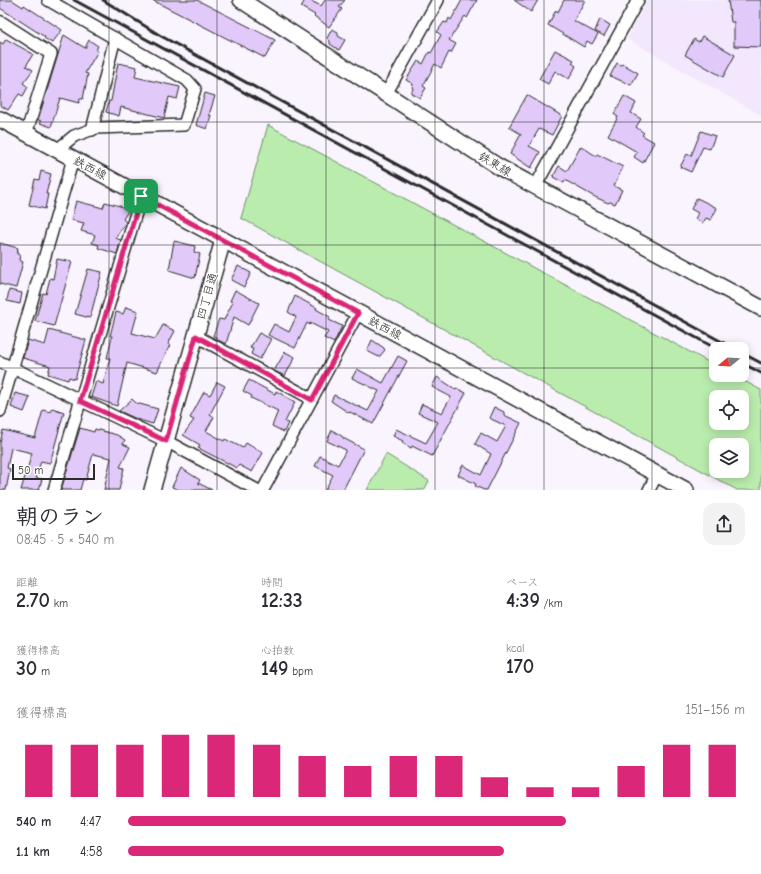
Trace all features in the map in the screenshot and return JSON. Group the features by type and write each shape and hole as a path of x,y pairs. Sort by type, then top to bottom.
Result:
{"street":[{"path":"48,0 187,80 195,89 184,125 96,128 74,136 57,150"},
{"name":"鉄東線","path":"241,0 499,168 761,308"},
{"path":"386,94 438,0"},
{"path":"535,187 638,0"},
{"path":"0,24 1,22 51,54 26,134"},
{"path":"92,130 115,38"},
{"name":"鉄西線","path":"0,120 686,490"},
{"path":"0,411 72,159"},
{"path":"54,490 141,196"},
{"name":"四丁目通","path":"152,490 223,240"},
{"path":"0,362 166,441 257,490 312,400 358,313"},
{"path":"196,336 312,400"},
{"path":"649,490 657,474"}],"shaded area":[{"path":"648,0 761,0 761,115 627,39"}],"green space":[{"path":"268,125 709,362 709,382 746,382 761,390 761,490 737,490 715,478 749,478 749,438 709,438 709,475 241,218"},
{"path":"386,454 429,481 424,490 367,490"}],"building":[{"path":"0,0 12,0 23,7 24,5 62,30 52,43 0,8"},
{"path":"152,0 197,0 275,40 265,58"},
{"path":"305,0 309,0 321,6 325,0 345,0 339,7 342,9 329,27 314,16 315,15 301,7"},
{"path":"462,0 477,0 467,18 465,16 449,40 456,44 451,53 449,52 441,68 435,64 423,86 426,88 420,98 411,93 413,84 406,80 418,61 423,64 429,52 431,53 441,35 437,32 444,22 447,23 449,18 451,20"},
{"path":"514,0 538,0 531,12"},
{"path":"564,0 585,0 574,21 598,34 592,44 587,41 584,47 548,25 556,10 558,12"},
{"path":"728,0 761,0 761,47 734,46 734,22 731,22"},
{"path":"600,19 610,25 604,36 595,31"},
{"path":"332,29 338,32 338,36 345,40 339,50 330,44 330,41 327,38"},
{"path":"64,35 85,48 89,40 98,46 96,50 98,51 85,73 88,74 83,99 80,99 79,103 60,98 51,127 40,123 41,121 38,120"},
{"path":"702,36 735,55 723,77 685,55 694,39 699,42"},
{"path":"6,39 33,54 26,66 33,70 23,83 28,87 23,96 19,94 8,110 0,105 0,42 3,44"},
{"path":"555,50 574,60 572,63 576,66 569,79 555,71 548,84 539,79"},
{"path":"118,63 137,67 135,77 180,87 177,99 169,97 164,118 121,107 119,116 106,112 109,101 111,101"},
{"path":"617,63 621,65 623,64 638,73 631,85 610,76"},
{"path":"205,93 215,96 209,115 211,115 207,129 196,125"},
{"path":"527,95 562,116 552,135 539,129 529,146 540,152 531,168 510,154 521,134 509,127"},
{"path":"624,96 636,103 631,113 641,119 636,127 644,133 642,135 654,142 643,163 634,157 637,152 608,135 618,117 614,114"},
{"path":"701,131 715,136 710,149 703,147 691,172 680,167 687,154 691,156"},
{"path":"581,146 596,156 597,154 623,167 614,186 622,190 615,204 610,202 608,203 593,196 565,180 564,183 553,177 559,166 567,171"},
{"path":"41,171 51,174 46,194 48,194 45,209 29,205 35,179 39,180"},
{"path":"697,198 717,208 711,220 706,218 703,223 695,219 698,213 691,209"},
{"path":"76,201 103,208 105,202 120,206 128,211 123,219 126,222 115,238 121,240 117,254 98,248 99,245 92,243 95,235 81,231 84,223 71,220"},
{"path":"174,241 195,246 194,252 200,254 195,278 169,270"},
{"path":"0,243 18,248 17,254 20,255 19,260 23,262 16,288 0,284"},
{"path":"57,259 72,262 54,326 35,321 43,293 46,294 50,278 53,279"},
{"path":"238,266 251,273 244,287 231,280"},
{"path":"88,269 102,272 90,318 75,314"},
{"path":"9,290 22,293 20,304 7,301"},
{"path":"235,290 259,303 248,325 234,317 226,344 213,336 219,319 224,320 233,302 230,301"},
{"path":"295,296 330,317 329,320 342,326 334,343 324,338 328,332 310,323 310,325 307,323 295,348 268,335 274,324 289,332 296,317 288,312"},
{"path":"126,307 138,311 132,333 155,339 163,325 175,331 157,372 127,363 117,406 91,397 96,381 103,384 110,358 107,358 112,336 110,336 116,312 123,314"},
{"path":"49,330 86,340 75,379 69,377 68,380 48,374 50,366 23,358 28,340 45,345"},
{"path":"259,333 271,339 260,359 251,354 253,349 250,348"},
{"path":"372,340 385,350 379,357 367,351"},
{"path":"285,352 295,357 285,376 274,371"},
{"path":"398,356 407,361 373,424 350,412 349,413 331,401 334,395 368,411 379,391 352,378 357,369 383,383"},
{"path":"437,377 455,389 456,388 466,393 432,456 412,446 411,448 402,443 403,441 393,436 396,429 426,443 438,422 418,413 422,404 442,413 451,397 432,387"},
{"path":"249,380 275,394 276,391 295,402 285,422 288,423 284,432 272,426 278,411 251,398 252,396 243,391"},
{"path":"217,382 225,386 210,414 214,417 206,431 224,441 225,439 243,448 246,443 263,453 252,472 239,465 237,468 198,448 200,445 183,435 194,420 190,418 204,392 210,395"},
{"path":"15,393 30,397 24,412 11,407"},
{"path":"132,399 136,403 158,409 153,424 139,420 119,411"},
{"path":"494,407 504,412 504,415 521,423 487,490 484,490 458,475 463,465 481,475 491,454 475,444 481,433 497,442 506,426 489,418"},
{"path":"52,408 64,412 50,463 41,461 36,478 42,479 39,490 21,490 32,453 11,448 7,468 10,469 6,490 0,490 0,443 3,430 35,438 43,410 50,412"},
{"path":"80,428 94,432 95,429 117,435 125,440 123,444 130,447 120,467 124,468 119,490 104,490 111,458 93,454 86,480 83,479 80,490 61,490"},
{"path":"332,430 343,438 364,449 343,490 325,490 333,475 315,466 320,456 338,465 346,450 327,441"},
{"path":"181,468 200,480 198,483 212,490 179,490 172,487"}],"railway":[{"path":"74,0 709,345"},
{"path":"103,0 161,36 722,342"},
{"path":"749,357 761,363"},
{"path":"749,367 761,373"}],"route":[{"path":"141,196 358,313 312,400 196,336 166,441 80,401 141,196"}]}
